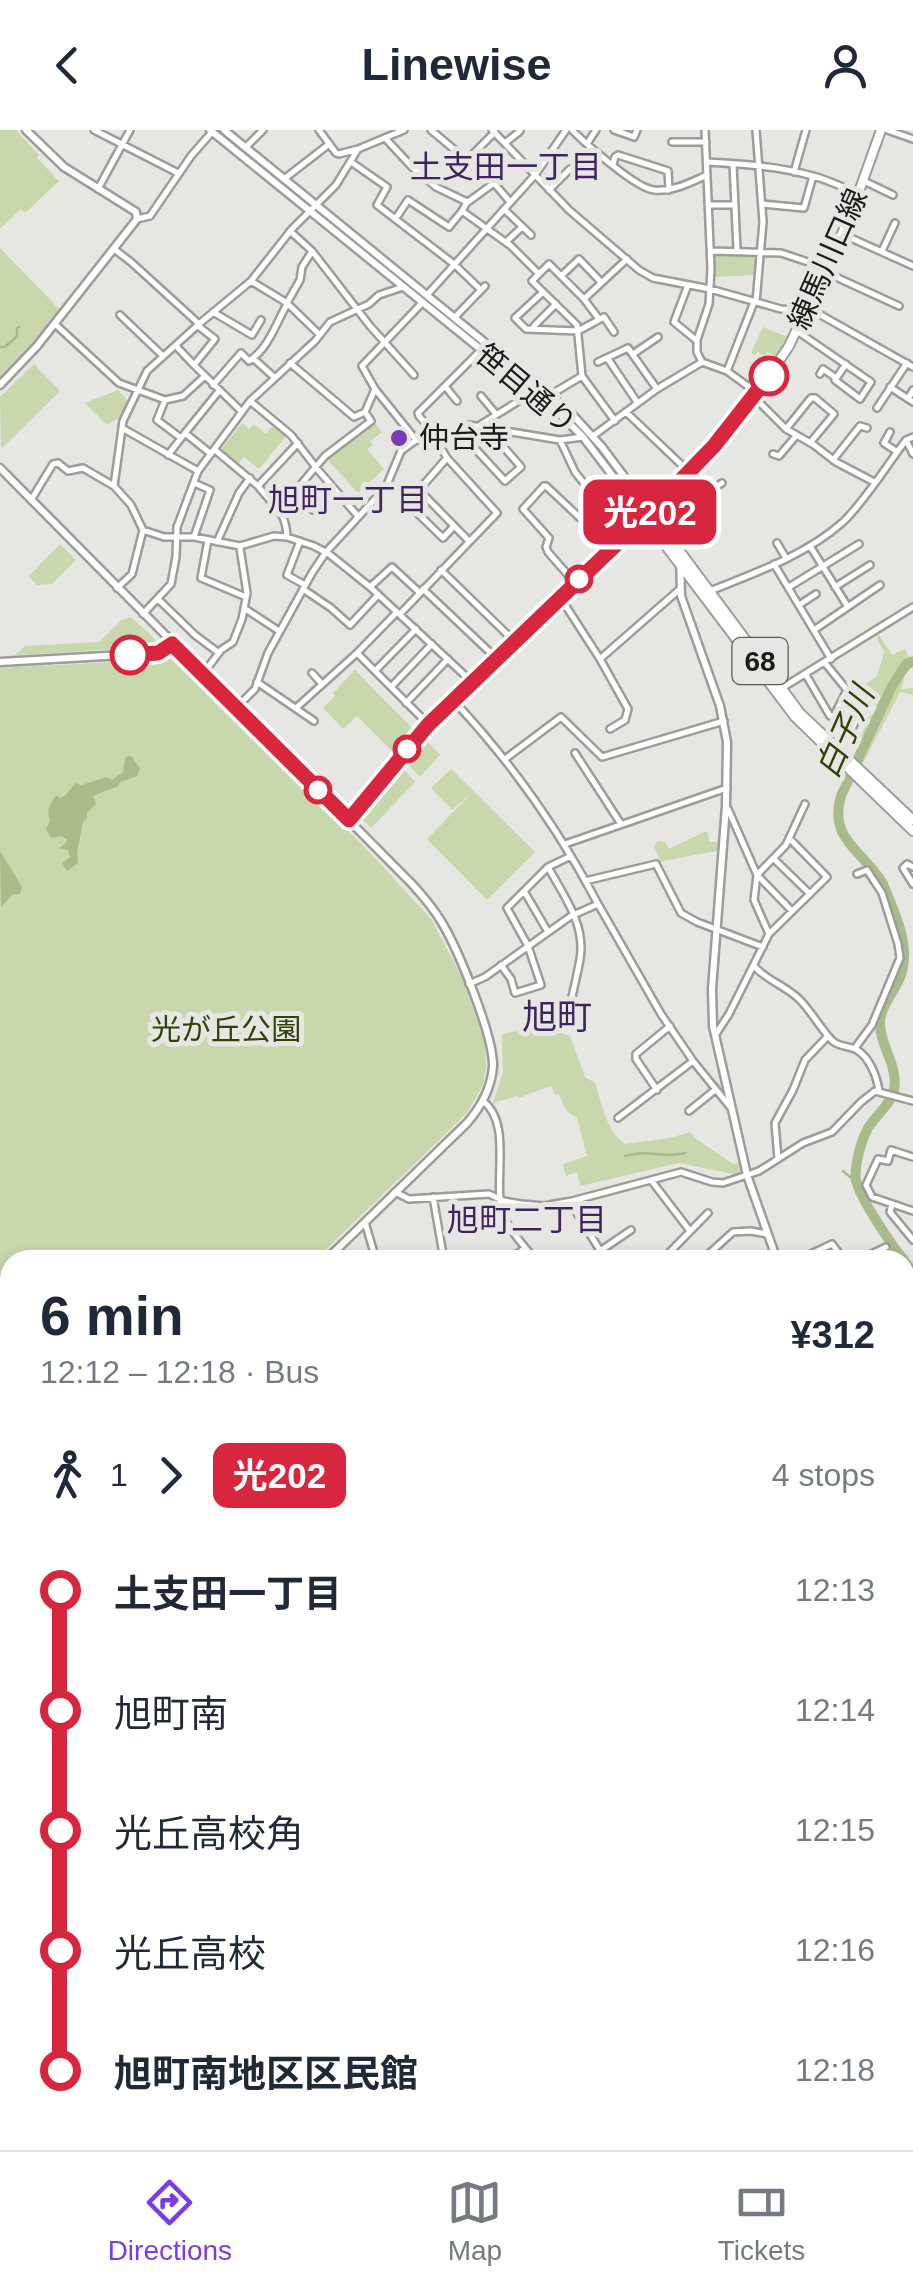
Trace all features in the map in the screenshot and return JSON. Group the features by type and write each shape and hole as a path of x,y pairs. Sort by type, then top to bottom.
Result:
{"main road":[{"name":"練馬川口線","path":"647,514 724,436 797,330 884,130"},
{"name":"笹目通り","path":"647,514 680,551 705,592"},
{"name":"笹目通り","path":"647,514 680,564 778,690 850,766 913,820"},
{"name":"笹目通り","path":"866,781 913,831"}],"street":[{"path":"26,130 64,167 136,212 137,219"},
{"path":"94,130 178,173"},
{"path":"98,189 130,130"},
{"name":"笹目通り","path":"224,130 403,287 455,318 549,395 593,436 647,514"},
{"path":"245,148 263,130"},
{"path":"319,130 333,152 339,154 404,130"},
{"path":"431,130 494,183 510,202"},
{"path":"416,440 375,389 362,366 425,299 569,130 650,190 669,190 707,174"},
{"path":"588,144 596,130"},
{"path":"614,130 632,137 637,130"},
{"path":"705,130 710,288 697,352 702,362 727,371 755,395 786,429 874,482"},
{"path":"727,371 755,302 762,204 756,130"},
{"path":"794,172 806,130"},
{"path":"884,130 913,139"},
{"path":"0,385 22,364 137,219 150,216 211,131"},
{"name":"笹目通り","path":"211,131 425,299 533,392 583,437 647,514"},
{"path":"467,160 494,131 549,190 653,278 710,288 781,309 812,310 910,365 877,408"},
{"path":"504,143 520,131"},
{"path":"386,139 436,188 467,202"},
{"path":"672,142 706,142"},
{"path":"284,180 328,145"},
{"path":"114,486 122,428 147,371 251,281 290,231 336,184 358,149"},
{"path":"613,164 618,155 668,171"},
{"path":"669,190 670,161"},
{"path":"351,162 386,186 376,204 483,288 455,318"},
{"path":"707,162 758,165 814,176 859,194"},
{"path":"733,164 737,250"},
{"path":"549,190 570,169 580,178"},
{"path":"762,204 804,208 814,176"},
{"path":"864,180 893,194"},
{"path":"396,218 408,200 448,226 467,202 494,183"},
{"path":"709,205 734,205"},
{"path":"504,208 531,236"},
{"path":"462,211 506,243 539,274"},
{"path":"882,250 894,223"},
{"path":"506,243 522,227"},
{"path":"290,231 312,251 414,375"},
{"path":"842,234 913,266"},
{"path":"114,250 215,339 194,365"},
{"path":"254,359 300,282 302,267 312,251"},
{"path":"710,251 781,253 884,295 898,306"},
{"path":"561,276 579,259 601,282"},
{"path":"584,299 628,259"},
{"path":"599,319 549,264 532,281 577,324 582,376 615,421"},
{"path":"251,281 287,304 320,335"},
{"path":"688,285 674,322 697,340"},
{"path":"143,614 171,584 177,527 198,471 250,401 332,321 369,304 379,295 403,287"},
{"path":"543,292 515,318 526,330 578,330 604,317 614,332"},
{"path":"533,329 556,304"},
{"path":"213,312 252,335"},
{"path":"120,316 163,356"},
{"path":"248,343 260,320"},
{"path":"55,324 119,382 165,400 183,396 205,376"},
{"path":"797,330 872,382 860,399 834,380 846,364"},
{"path":"633,354 658,337"},
{"path":"175,345 242,412"},
{"path":"598,362 628,348 657,388"},
{"path":"296,708 422,591 496,512 447,458 418,415 481,350"},
{"path":"213,385 241,353 249,360 254,359 274,378"},
{"path":"608,359 638,402"},
{"path":"593,436 657,388 702,362"},
{"path":"290,363 354,417 364,412 375,389"},
{"path":"820,374 823,369 836,378"},
{"path":"549,395 582,376"},
{"path":"445,386 457,401"},
{"path":"890,387 910,400 913,390"},
{"path":"168,455 219,391"},
{"path":"482,426 533,392"},
{"path":"481,396 496,414"},
{"path":"786,429 814,398 834,414 810,443"},
{"path":"165,400 157,420 250,478 280,509 287,537"},
{"path":"250,401 292,434 358,516"},
{"path":"280,509 325,456 371,422 364,412"},
{"path":"626,412 689,472"},
{"path":"236,708 251,694 268,653 326,552 386,487 401,451 416,440 439,441 469,425 560,440 583,437"},
{"path":"458,430 506,482 521,466 482,426"},
{"path":"833,460 860,426 867,428"},
{"path":"122,428 198,471"},
{"path":"890,432 884,443 897,452"},
{"path":"773,454 778,456 796,436"},
{"path":"705,592 810,546 844,520 909,438"},
{"path":"909,438 913,454"},
{"path":"560,440 576,472 626,535"},
{"path":"258,486 298,443"},
{"path":"447,458 409,504 443,538 454,526"},
{"path":"31,500 54,464 68,471 82,468 114,486 131,504 143,530 132,574 118,588"},
{"path":"0,468 412,884 436,912 450,938 492,1049 491,1079 483,1101 467,1123 337,1250"},
{"path":"217,542 250,478"},
{"path":"192,483 210,490 194,537"},
{"path":"672,505 683,508 722,483"},
{"path":"576,583 548,552 549,538 523,509 544,486 612,548"},
{"path":"418,490 468,540"},
{"path":"295,492 313,510"},
{"path":"665,531 672,505 668,493"},
{"path":"349,820 428,725 647,514"},
{"path":"143,530 164,537 194,537 240,546 274,536 287,537 326,552 472,682"},
{"path":"208,540 201,578 246,597"},
{"path":"300,541 287,576 350,625 378,595"},
{"path":"777,542 786,558"},
{"path":"788,587 859,544"},
{"path":"203,674 233,642 244,608 240,546"},
{"path":"810,546 848,607"},
{"path":"680,551 680,589 724,721 727,742 712,1004 714,1034 747,1175 773,1250"},
{"path":"774,564 847,690 834,716 830,716 805,674"},
{"path":"835,586 870,565"},
{"path":"370,588 392,567 496,658"},
{"path":"441,570 514,641"},
{"path":"814,630 880,585"},
{"path":"600,659 680,589"},
{"path":"798,605 816,594"},
{"path":"560,597 628,709 625,720 610,729"},
{"path":"158,599 218,654"},
{"path":"244,608 280,632"},
{"path":"778,690 913,608"},
{"path":"375,671 416,629"},
{"path":"0,662 158,653 172,644"},
{"path":"391,687 432,644"},
{"path":"357,652 428,725"},
{"path":"406,702 448,659"},
{"path":"312,673 322,684"},
{"path":"257,682 314,720"},
{"path":"453,700 506,760 565,844 647,992 693,1060 732,1108"},
{"path":"839,707 858,715"},
{"path":"850,732 862,707"},
{"path":"506,760 561,717 602,758 724,721"},
{"path":"575,754 621,824"},
{"path":"565,844 727,788"},
{"path":"769,934 754,900 757,875 789,838 804,804"},
{"path":"726,806 757,875 792,911"},
{"path":"714,1034 721,1028 769,934 827,876 789,838"},
{"path":"501,965 515,992 540,985 528,946 507,908 548,868 571,856"},
{"path":"774,858 810,894"},
{"path":"585,880 656,864 681,913 763,947"},
{"path":"913,866 907,864 903,868 913,884"},
{"path":"548,868 580,931 581,954 568,1015"},
{"path":"855,1048 872,1025 900,958 878,885 867,870 857,874"},
{"path":"524,890 548,932"},
{"path":"469,984 574,914 598,904"},
{"path":"754,966 794,994 837,1044 855,1048 866,1058 879,1091"},
{"path":"657,1090 636,1054 670,1026"},
{"path":"778,1160 775,1123 805,1060 828,1036"},
{"path":"618,1118 693,1060"},
{"path":"689,1111 716,1090"},
{"path":"395,1192 406,1199 482,1193 508,1202 552,1206 680,1172 723,1183 759,1171 803,1143 837,1128 864,1099 879,1091 913,1100"},
{"path":"483,1101 492,1110 501,1152 499,1197 504,1219 526,1248 523,1250"},
{"path":"913,1157 891,1150 888,1160 878,1158 866,1185 872,1197 913,1210"},
{"path":"652,1180 690,1231"},
{"path":"433,1197 442,1250"},
{"path":"570,1202 599,1250"},
{"path":"892,1204 890,1212 913,1240"},
{"path":"672,1250 708,1213"},
{"path":"365,1222 373,1250"},
{"path":"601,1250 631,1230"},
{"path":"718,1250 737,1230 767,1234"},
{"path":"880,1250 886,1247"}],"green space":[{"path":"0,130 16,130 59,181 25,213 21,209 0,229"},
{"path":"0,248 60,310 0,379"},
{"path":"715,252 756,253 756,275 713,277"},
{"path":"763,327 788,337 776,357 768,352 765,356 751,353"},
{"path":"34,364 60,391 1,449 0,397"},
{"path":"118,390 130,403 125,414 107,425 85,403"},
{"path":"242,423 249,429 254,424 266,434 273,426 286,436 259,469 244,457 237,465 220,451"},
{"path":"375,423 382,432 370,441 373,445 367,449 384,469 358,493 326,458"},
{"path":"60,544 76,560 52,584 37,585 29,576"},
{"path":"131,617 156,640 153,647 15,655 25,646 99,642 122,620"},
{"path":"879,635 892,655 905,649 908,657 913,656 913,667 905,674 901,689 913,688 913,695 900,692 862,765 854,756 869,717 878,707 854,692 877,676 884,652"},
{"name":"光が丘公園","path":"171,659 360,842 431,919 462,977 485,1041 483,1085 467,1113 325,1250 0,1250 0,668"},
{"path":"355,670 416,732 397,756 357,716 343,729 323,708"},
{"path":"423,737 440,755 420,777 404,760"},
{"path":"400,765 415,782 371,828 360,814"},
{"path":"451,769 535,852 487,900 427,839 472,793 452,810 431,788"},
{"path":"708,832 709,842 718,842 717,851 658,862 654,847 658,841 665,842 669,849"},
{"path":"556,1031 570,1036 585,1077 595,1083 609,1124 625,1144 690,1132 733,1164 740,1163 742,1172 738,1175 679,1163 580,1186 577,1173 566,1177 563,1164 587,1156 577,1118 566,1110 551,1086 493,1103 503,1072 502,1034"}],"shaded area":[{"path":"127,756 140,768 137,776 93,796 96,804 83,822 78,863 67,871 62,863 70,857 68,850 59,848 67,839 51,838 46,829 50,805 56,795 66,795 75,783 82,785 106,777 112,780 123,772"},
{"path":"0,851 22,887 20,894 13,894 1,907"}],"waterway":[{"path":"0,347 17,336 19,327"},
{"name":"白子川","path":"897,1250 869,1209 856,1174 865,1133 894,1090 894,1073 880,1022 903,968 903,944 883,884 850,844 839,824 838,811 841,796 892,686 907,663 913,662"},
{"path":"642,1153 685,1153"},
{"path":"625,1156 642,1153"},
{"path":"843,1171 856,1182"}],"bus line":[{"name":"光202","path":"130,655 158,653 172,644 349,820 428,725 714,446 769,376"}],"place":[{"name":"仲台寺","path":"399,438"}],"district":[{"name":"土支田一丁目","path":"506,167"},
{"name":"旭町一丁目","path":"348,500"},
{"name":"旭町","path":"557,1017"},
{"name":"旭町二丁目","path":"527,1220"}]}
